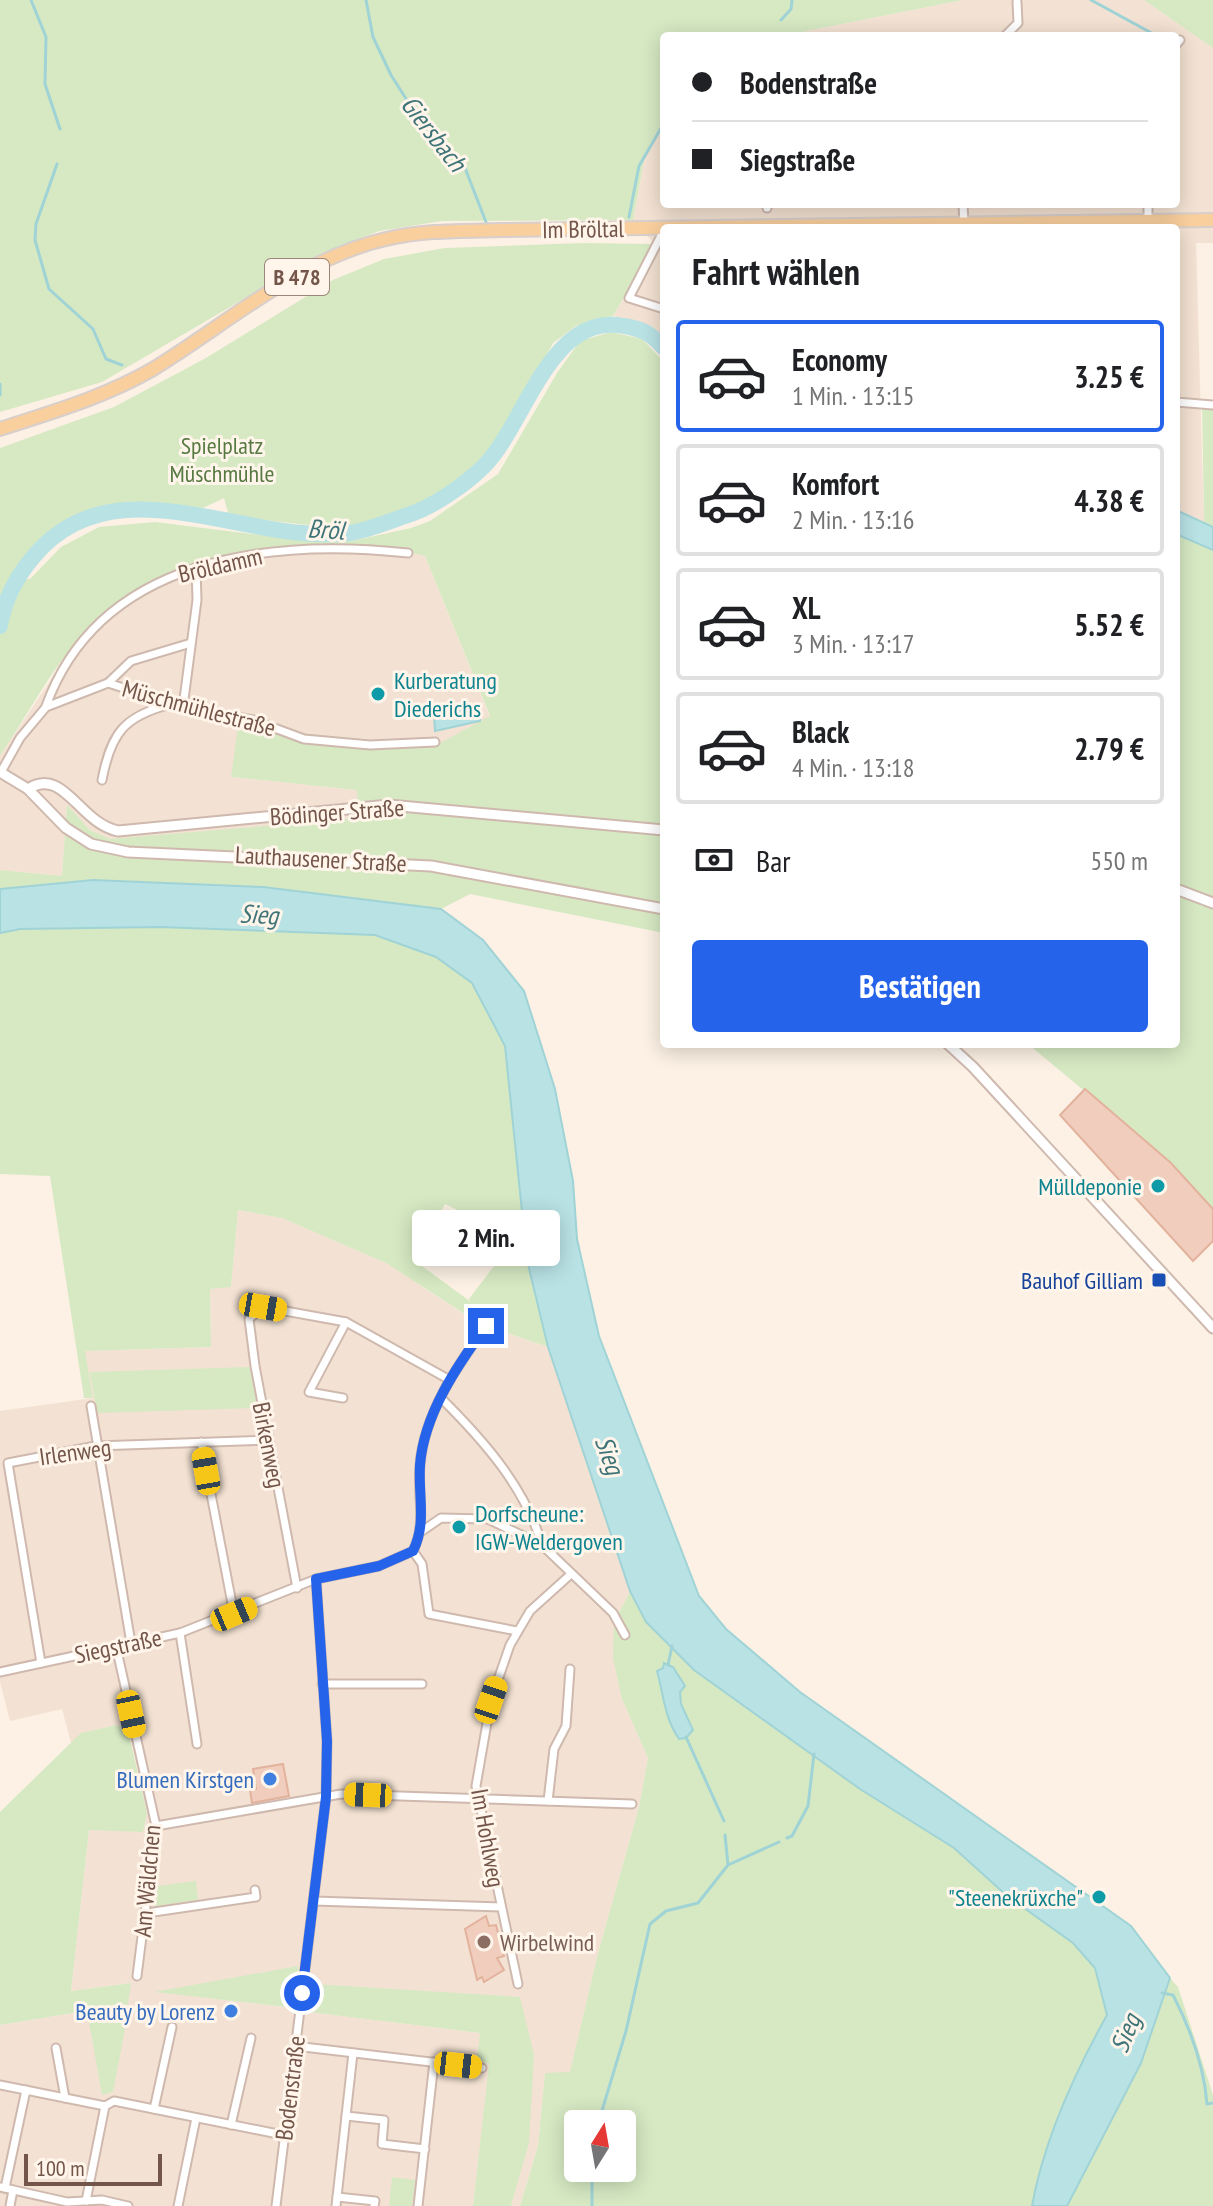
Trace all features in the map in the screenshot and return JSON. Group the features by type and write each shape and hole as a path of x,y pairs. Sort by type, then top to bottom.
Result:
{"main road":[{"name":"Im Bröltal","path":"964,224 1148,224 1213,220"},
{"name":"Im Bröltal","path":"0,429 109,392 152,369 293,279 342,254 386,239 437,232 660,229"}],"street":[{"path":"1009,32 1018,23 1017,2"},
{"path":"963,208 964,224"},
{"path":"660,237 629,298 660,308"},
{"path":"1180,402 1213,405"},
{"name":"Bröldamm","path":"46,707 71,657 95,625 164,578 196,567 248,556 297,551 408,553"},
{"path":"183,707 197,600 196,567"},
{"path":"108,683 131,661 191,643"},
{"name":"Müschmühlestraße","path":"0,772 20,738 46,707 108,683 171,704 253,720 304,739 370,745 435,742"},
{"path":"102,780 108,748 122,729 142,711 171,704"},
{"name":"Lauthausener Straße","path":"0,772 28,789 66,828 91,844 128,852 241,854 431,866 660,908"},
{"name":"Bödinger Straße","path":"28,789 36,784 57,786 93,822 118,831 389,805 660,830"},
{"path":"1180,891 1213,903"},
{"path":"952,1048 1213,1328"},
{"name":"Birkenweg","path":"297,1588 268,1440 249,1319 263,1307 346,1322"},
{"path":"343,1398 309,1392 346,1322 448,1379"},
{"path":"486,1326 448,1379 420,1464 422,1531 413,1551 422,1564 429,1614 517,1631"},
{"path":"442,1399 495,1455 536,1522 542,1545"},
{"path":"91,1406 131,1643"},
{"name":"Irlenweg","path":"41,1663 8,1463 96,1446 268,1440"},
{"path":"201,1442 234,1614"},
{"path":"422,1531 441,1518 480,1518 542,1545 613,1613 625,1635"},
{"name":"Siegstraße","path":"0,1672 180,1633 316,1579 379,1566 413,1551"},
{"name":"Im Hohlweg","path":"518,1984 476,1799 491,1700 517,1631 530,1611 571,1574"},
{"name":"Bodenstraße","path":"276,2206 326,1797 316,1579"},
{"path":"180,1633 197,1744"},
{"name":"Am Wäldchen","path":"116,1646 156,1826 137,1976"},
{"path":"548,1801 552,1760 566,1726 570,1669"},
{"path":"322,1684 422,1684"},
{"path":"156,1826 341,1794 632,1804"},
{"path":"147,1913 256,1897 255,1890"},
{"path":"314,1901 501,1907"},
{"path":"154,2109 172,2027"},
{"path":"231,2125 251,2038"},
{"path":"295,2046 482,2068"},
{"path":"56,2048 65,2098"},
{"path":"336,2206 353,2053"},
{"path":"418,2206 434,2062"},
{"path":"0,2085 105,2106 114,2101 283,2135"},
{"path":"10,2206 6,2189 26,2090"},
{"path":"86,2201 105,2106"},
{"path":"346,2116 384,2120 382,2144 425,2149"},
{"path":"178,2206 196,2118"},
{"path":"6,2189 67,2204 86,2201 125,2206"},
{"path":"337,2197 375,2201 374,2206"}],"shaded area":[{"path":"963,0 1144,0 1213,48 1213,243 1196,243 1204,522 1180,518 1180,224 660,224 660,337 650,326 613,316 655,244 633,220 646,151 660,127 660,208 1180,208 1180,32 801,32"},
{"path":"404,551 425,556 490,717 436,746 334,738 231,777 357,790 358,818 110,840 90,830 67,806 62,876 0,870 0,756 73,646 92,625 164,576 205,561 251,552"},
{"path":"238,1210 282,1218 386,1263 479,1324 548,1347 630,1591 614,1623 622,1699 648,1758 639,1807 597,1957 570,2073 545,2073 538,2146 520,2206 511,2206 529,2143 520,1997 310,2012 480,2033 490,2064 473,2206 0,2206 0,2025 128,2004 130,1983 71,1991 89,1829 143,1832 147,1813 129,1730 116,1725 82,1733 71,1743 62,1709 10,1721 0,1682 0,1411 93,1398 84,1351 211,1347 210,1289 231,1286","holes":["298,1973 291,1979 286,2007 157,1992"]}],"green space":[{"path":"0,0 963,0 801,32 660,32 660,127 646,151 633,220 442,221 379,231 322,253 102,382 0,412"},
{"path":"1144,0 1213,0 1213,48"},
{"name":"Spielplatz Müschmühle","path":"655,244 613,316 576,326 553,343 513,417 480,464 423,507 351,530 229,516 224,498 203,508 202,513 141,507 114,509 89,514 66,524 44,539 6,588 31,578 61,547 99,527 155,522 301,540 352,541 430,521 498,474 557,373 580,341 611,332 642,339 660,358 660,932 470,894 441,909 0,889 0,870 62,876 67,805 90,830 110,839 358,818 357,790 231,777 238,727 435,746 490,716 425,556 404,551 279,552 200,564 162,577 126,597 92,625 66,655 0,756 0,448 114,407 206,358 333,280 384,259 445,248"},
{"path":"1202,400 1213,401 1213,527 1204,522"},
{"path":"1180,536 1213,550 1213,1209 1171,1163 1033,1048 1180,1048"},
{"path":"160,927 375,935 436,957 472,983 505,1046 527,1260 548,1347 480,1324 386,1263 282,1218 238,1210 231,1287 210,1289 211,1347 85,1351 93,1398 84,1398 50,1176 0,1174 0,933 20,929","holes":["445,1204 499,1230 507,1249 469,1299 471,1302 415,1261"]},
{"path":"250,1367 257,1408 97,1413 90,1372"},
{"path":"630,1591 646,1622 694,1670 860,1789 954,1848 1006,1895 1073,1943 1095,1967 1107,2015 1061,2108 1044,2156 1032,2206 520,2206 538,2146 545,2073 570,2072 597,1957 639,1807 648,1758 622,1699 613,1658 614,1623"},
{"path":"116,1725 128,1730 147,1813 143,1832 89,1830 71,1991 131,1983 128,2004 0,2025 0,1812 81,1733"},
{"path":"196,1881 198,1900 155,1906 158,1886"},
{"path":"298,1966 298,1973 291,1979 286,2007 154,1992"},
{"path":"1170,1978 1178,1987 1213,2095 1213,2206 1067,2206 1141,2063"},
{"path":"313,1984 520,1997 534,2055 529,2143 511,2206 473,2206 489,2064 477,2060 480,2033 309,2012"},
{"path":"118,2013 126,2024 113,2092 102,2095 89,2022"},
{"path":"392,2177 415,2180 412,2206 389,2206"}],"water":[{"path":"1180,512 1213,527 1213,550 1180,536"},
{"path":"472,705 481,709 480,721 435,731 434,716 438,711 455,713"},
{"name":"Sieg","path":"93,880 263,887 441,909 483,940 524,991 555,1089 573,1181 577,1239 599,1336 699,1596 726,1629 800,1692 1131,1926 1170,1978 1141,2063 1067,2206 1032,2206 1052,2132 1083,2060 1107,2015 1095,1968 1073,1943 1006,1895 954,1848 860,1789 694,1670 646,1622 630,1591 548,1347 527,1260 505,1046 472,983 436,957 375,935 160,927 20,929 0,933 0,889"},
{"path":"664,1663 673,1667 685,1686 680,1692 681,1704 693,1730 686,1738 679,1739 667,1714 657,1671 663,1668"}],"building":[{"name":"Mülldeponie","path":"1085,1089 1171,1163 1213,1209 1213,1241 1193,1261 1060,1115"},
{"name":"Blumen Kirstgen","path":"283,1764 289,1796 252,1803 250,1790 256,1789 253,1769"},
{"name":"Wirbelwind","path":"486,1916 489,1926 496,1925 504,1956 497,1958 504,1970 484,1982 482,1977 477,1980 465,1929"}],"waterway":[{"path":"31,0 46,37 45,84 60,129"},
{"name":"Giersbach","path":"366,0 373,37 391,75 429,135 465,168 486,222"},
{"path":"781,20 791,9 792,0"},
{"path":"1091,0 1150,32"},
{"path":"629,217 639,166 660,130"},
{"path":"57,164 36,224 35,240 49,289 93,329 106,359 122,365"},
{"name":"Bröl","path":"0,626 8,598 22,572 34,556 67,528 103,513 143,510 184,513 310,534 350,533 372,528 428,507 484,466 499,447 542,375 576,336 598,326 624,326 646,332 660,344"},
{"path":"0,384 0,395"},
{"path":"668,1665 672,1646"},
{"path":"686,1737 724,1821"},
{"path":"787,1838 792,1836 808,1806 814,1754"},
{"path":"602,2110 626,2031 650,1924 666,1911 698,1903 728,1865 725,1835"},
{"path":"728,1865 779,1842"},
{"path":"1162,1993 1173,1995 1199,2062 1207,2104 1213,2103"},
{"path":"592,2182 592,2206"}],"place":[{"name":"Kurberatung Diederichs","path":"378,694"},
{"name":"Mülldeponie","path":"1158,1186"},
{"name":"Bauhof Gilliam","path":"1159,1280"},
{"name":"Dorfscheune: IGW-Weldergoven","path":"459,1527"},
{"name":"Blumen Kirstgen","path":"270,1779"},
{"name":"\"Steenekrüxche\"","path":"1099,1897"},
{"name":"Wirbelwind","path":"484,1942"},
{"name":"Beauty by Lorenz","path":"231,2011"}],"route":[{"path":"302,1993 326,1797 327,1741 316,1579 338,1572 379,1566 413,1551 422,1531 420,1464 433,1419 448,1379 486,1326"}]}
